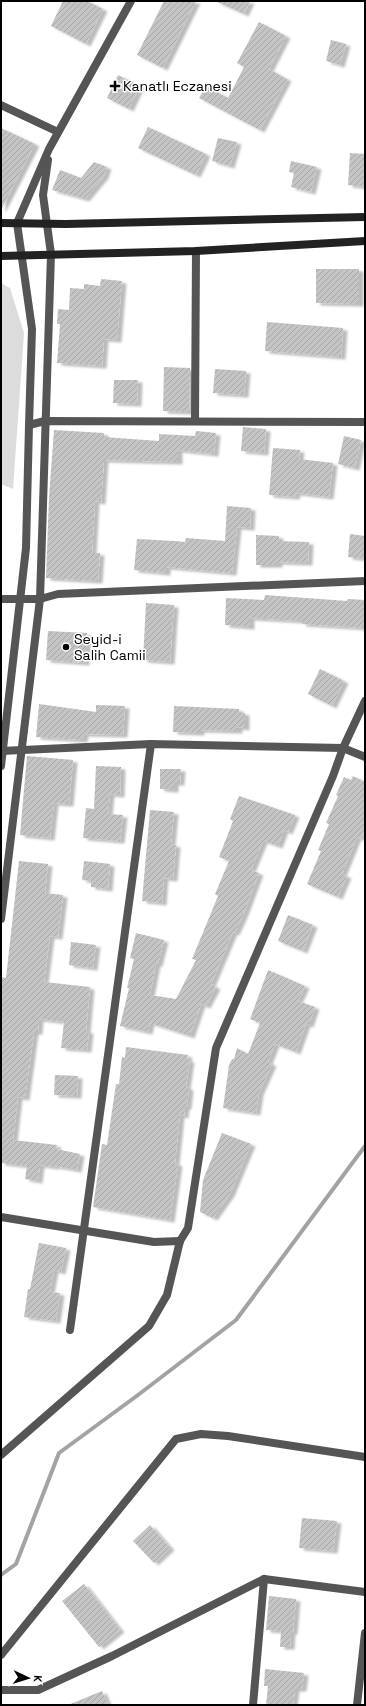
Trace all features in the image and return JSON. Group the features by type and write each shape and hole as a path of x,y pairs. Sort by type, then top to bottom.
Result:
{"main road":[{"path":"1,222 47,223 365,217"},
{"path":"1,256 196,251 365,241"}],"street":[{"path":"1,766 26,548 32,329 17,223 49,149 131,1"},
{"path":"1,105 58,132"},
{"path":"1,919 40,599 51,254 43,195 49,149"},
{"path":"194,421 196,251"},
{"path":"29,425 45,422 365,422"},
{"path":"1,599 40,599 58,594 365,581"},
{"path":"1,1455 149,1326 167,1295 180,1241 188,1228 216,1048 333,776 343,748 365,701"},
{"path":"2,751 151,744 343,748 365,757"},
{"path":"70,1330 151,744"},
{"path":"1,1217 154,1242 180,1241"},
{"path":"1,1655 176,1439 202,1434 228,1436 365,1457"},
{"path":"1,1690 38,1690 112,1656 264,1579 365,1592"},
{"path":"253,1705 264,1579"},
{"path":"357,1705 365,1633"}],"shaded area":[{"path":"1,283 10,288 24,333 13,489 1,484"}],"building":[{"path":"63,1 87,1 103,9 86,44 51,26"},
{"path":"164,1 196,1 163,68 137,55"},
{"path":"215,1 250,1 244,14"},
{"path":"259,22 286,36 269,69 287,79 260,130 199,98 206,86 228,98 244,67 237,63"},
{"path":"331,40 346,44 340,65 326,61"},
{"path":"118,75 140,86 129,109 107,98"},
{"path":"148,127 206,154 196,175 138,148"},
{"path":"1,128 35,144 1,210"},
{"path":"218,138 237,142 230,166 212,161"},
{"path":"350,153 365,154 365,187 348,185"},
{"path":"291,161 317,167 311,192 291,187 294,173 289,172"},
{"path":"94,162 107,167 104,176 85,199 52,190 60,170 81,178"},
{"path":"316,269 359,269 359,304 316,303"},
{"path":"101,279 122,281 117,340 104,339 102,366 57,363 60,324 57,324 58,309 69,310 70,288 84,289 84,284 100,286"},
{"path":"267,322 343,328 341,357 265,351"},
{"path":"164,367 190,368 189,412 163,411"},
{"path":"215,369 246,371 244,395 213,393"},
{"path":"114,380 138,380 137,404 113,403"},
{"path":"243,427 266,429 264,453 241,451"},
{"path":"54,430 104,433 104,437 159,441 159,434 195,436 196,431 216,433 214,454 178,450 178,462 104,460 101,502 95,501 92,553 100,553 98,581 46,578 49,497"},
{"path":"344,436 361,440 355,468 338,464"},
{"path":"273,448 300,450 299,459 333,463 329,497 296,493 295,497 269,495"},
{"path":"227,506 251,508 250,528 237,527 232,573 166,567 166,573 134,570 137,539 185,542 186,538 225,541"},
{"path":"350,534 365,536 365,559 348,557"},
{"path":"256,535 279,536 279,541 309,542 308,563 278,562 278,565 256,565"},
{"path":"265,595 347,601 348,599 365,600 365,628 302,624 302,621 250,618 250,627 225,625 226,598 264,600"},
{"path":"146,603 174,605 170,662 143,660"},
{"name":"Seyid-i Salih Camii","path":"48,631 87,633 85,663 46,660"},
{"path":"320,669 344,681 332,706 308,694"},
{"path":"39,704 96,712 96,705 125,706 123,735 84,734 83,740 36,737"},
{"path":"174,706 239,709 239,712 245,713 245,728 238,727 238,731 200,730 200,733 173,732"},
{"path":"27,756 73,760 69,804 54,803 50,838 20,835"},
{"path":"96,766 121,767 120,795 110,794 108,814 123,815 120,841 83,838 86,808 94,809"},
{"path":"160,769 181,769 180,783 174,783 174,790 160,789"},
{"path":"353,776 365,782 365,830 361,839 357,837 342,874 347,876 338,897 307,884 321,851 318,850 329,824 326,823 338,796 336,795 344,777 351,780"},
{"path":"239,796 295,815 288,832 284,830 278,846 263,841 251,870 259,873 244,913 235,933 233,932 211,984 216,987 206,1006 201,1004 190,1036 150,1023 148,1032 120,1026 134,959 130,958 136,933 164,940 158,964 156,964 150,995 176,999 196,960 192,959 218,896 215,894 229,861 219,857 233,821 230,819"},
{"path":"150,810 174,812 171,844 176,845 173,879 164,878 162,903 142,901"},
{"path":"19,861 48,864 45,893 63,895 58,937 50,936 44,982 90,987 86,1031 89,1031 87,1050 61,1048 64,1022 39,1019 38,1032 34,1032 25,1098 18,1097 13,1140 57,1145 56,1149 80,1154 77,1170 40,1165 38,1181 25,1179 27,1166 1,1163 1,977 6,978"},
{"path":"84,861 110,864 108,889 91,887 91,881 82,880"},
{"path":"288,915 313,925 303,951 278,941"},
{"path":"71,942 96,945 93,968 69,965"},
{"path":"268,970 305,986 298,1001 315,1007 309,1025 306,1024 296,1052 275,1044 268,1062 272,1064 259,1093 256,1113 223,1108 229,1065 232,1059 234,1059 237,1048 248,1054 260,1023 250,1019"},
{"path":"126,1047 188,1055 187,1060 190,1060 186,1087 189,1088 187,1107 185,1107 184,1116 180,1115 175,1163 178,1164 170,1220 93,1207 102,1144 107,1145 116,1084 119,1084 122,1057 125,1058"},
{"path":"55,1075 78,1076 77,1096 54,1095"},
{"path":"222,1133 251,1144 230,1194 213,1218 200,1212 203,1180"},
{"path":"39,1243 66,1248 61,1272 54,1270 50,1292 60,1293 56,1321 24,1317 28,1289 30,1289"},
{"path":"302,1518 337,1521 333,1551 299,1548"},
{"path":"150,1525 170,1548 154,1563 133,1541"},
{"path":"84,1584 120,1630 99,1647 62,1601"},
{"path":"269,1596 296,1599 290,1647 280,1647 281,1631 266,1630"},
{"path":"265,1669 304,1673 302,1689 295,1689 293,1705 266,1705 268,1686 264,1686"},
{"path":"102,1691 108,1705 68,1705"}],"waterway":[{"path":"1,1575 16,1564 59,1453 236,1320 365,1146"}],"place":[{"name":"Kanatlı Eczanesi","path":"115,86"},
{"name":"Seyid-i Salih Camii","path":"66,647"}]}
